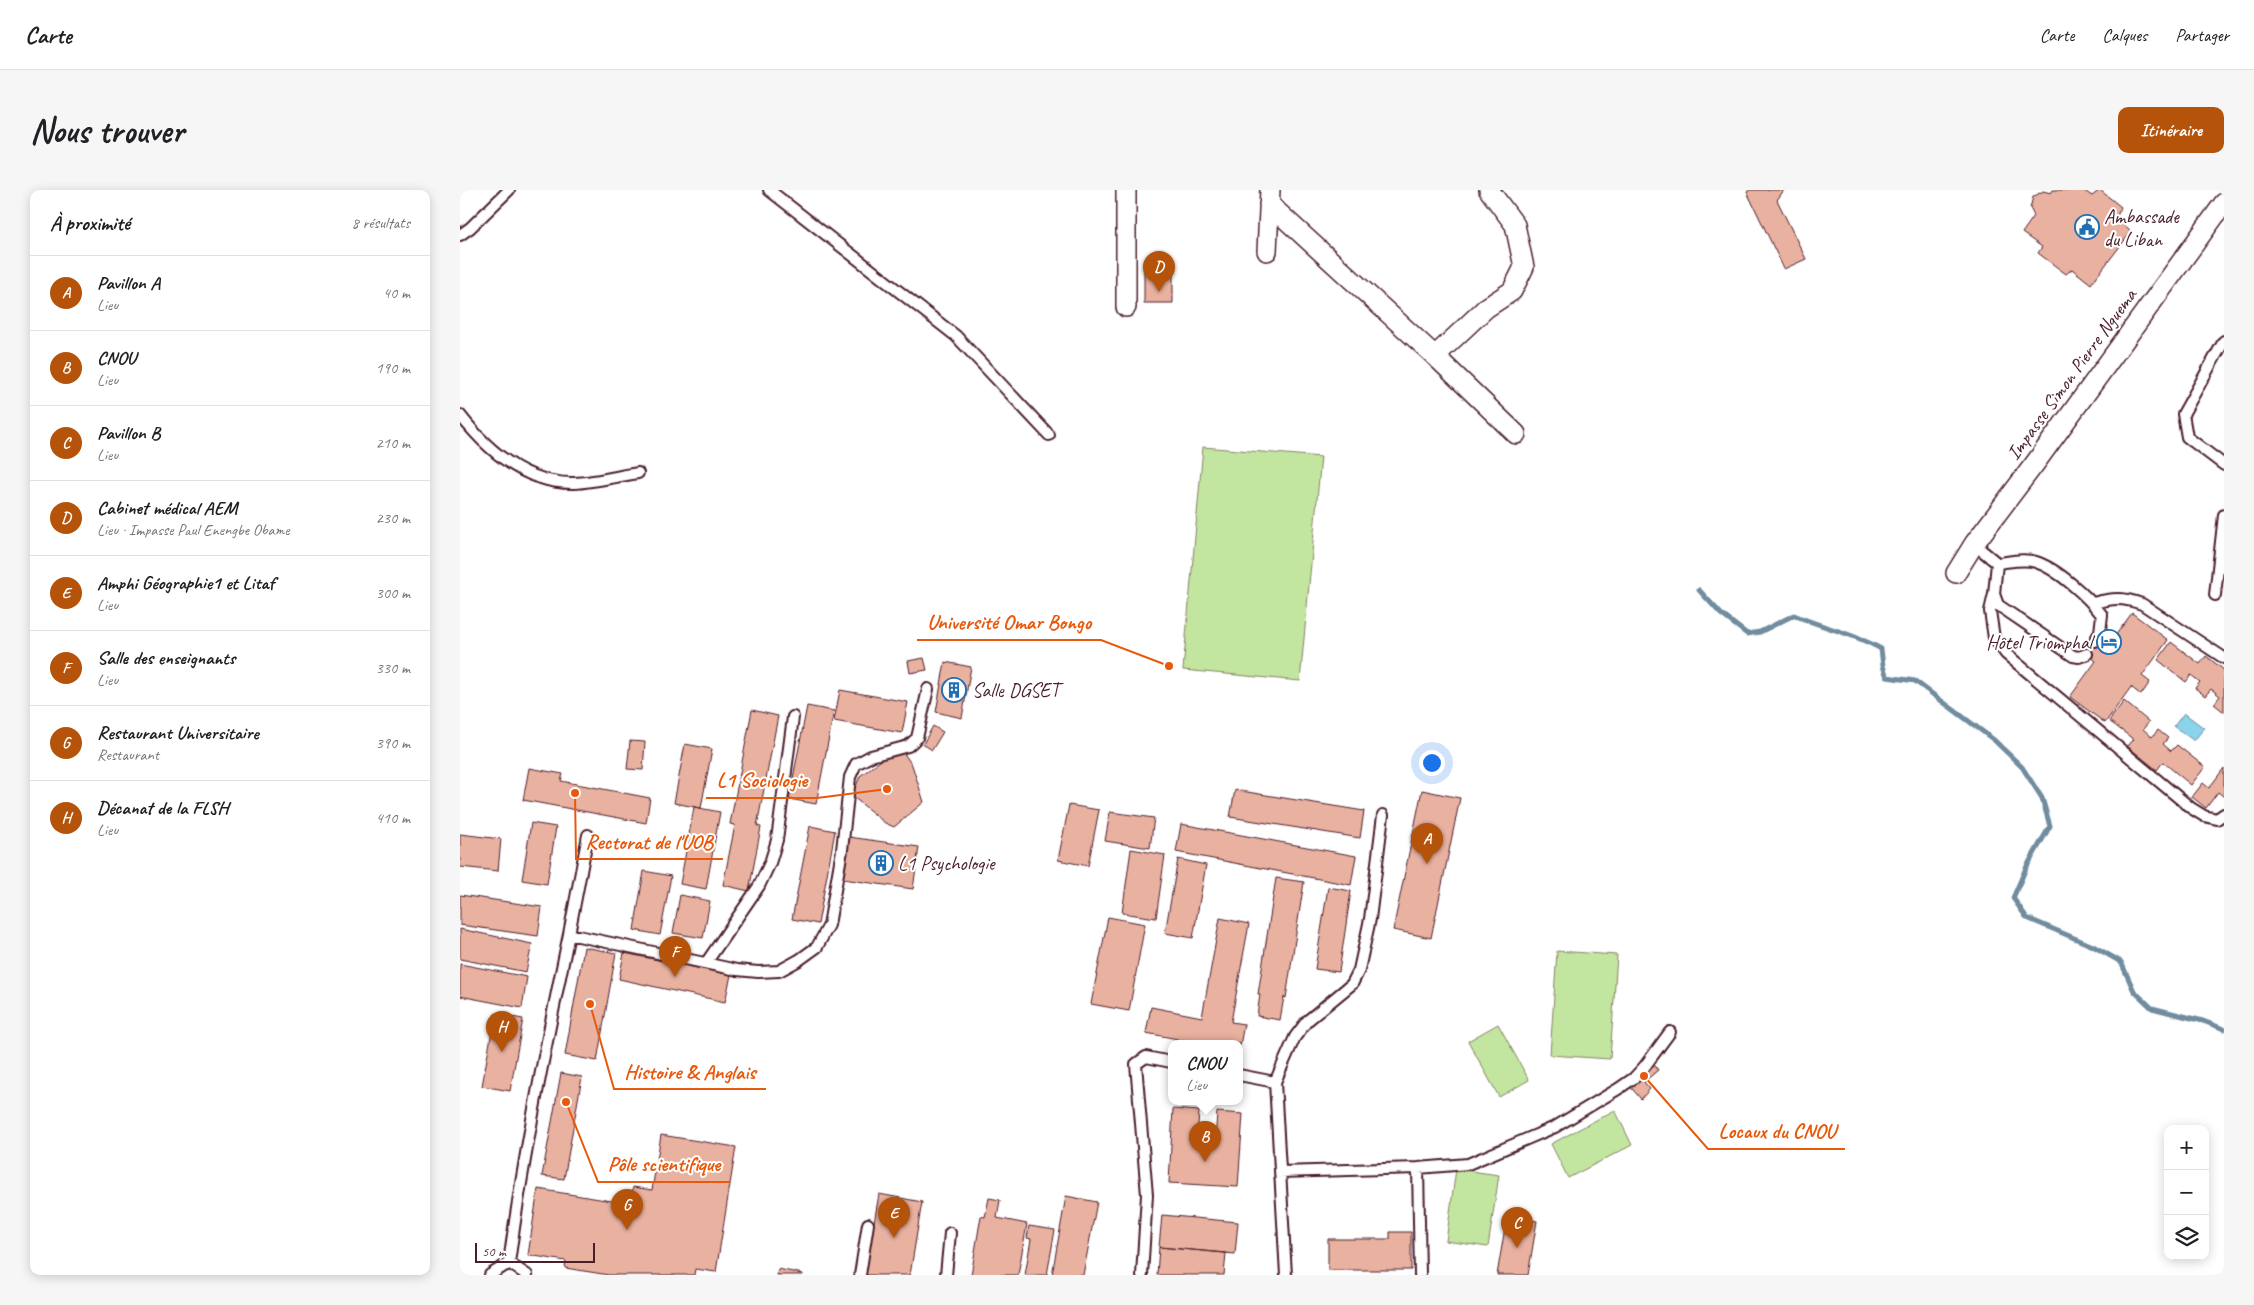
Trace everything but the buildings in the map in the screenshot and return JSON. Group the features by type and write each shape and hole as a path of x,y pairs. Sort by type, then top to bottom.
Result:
{"street":[{"path":"1126,190 1126,307"},
{"path":"1435,356 1486,308 1512,291 1524,267 1514,225 1489,190"},
{"path":"1270,197 1516,434"},
{"path":"1267,251 1270,197"},
{"name":"Impasse Simon Pierre Nguema","path":"1956,573 1974,544 2036,462 2224,203"}],"lane":[{"path":"460,235 470,228 509,190"},
{"path":"769,190 956,336 1049,435"},
{"path":"2224,341 2183,414 2187,437 2224,465"},
{"path":"460,416 498,455 523,472 541,478 551,481 575,483 638,473"},
{"path":"2215,595 2224,515"},
{"path":"1974,544 1997,563 2034,561 2050,568 2093,603 2102,615 2100,632 2096,641"},
{"path":"1997,563 1994,594 1990,611 1994,638 2006,654 2191,808 2204,816 2217,819 2224,814"},
{"path":"1994,594 1998,604 2073,656 2079,657 2087,654"},
{"path":"2093,603 2112,598 2127,598 2142,604 2224,658"},
{"path":"569,934 758,972 779,971 799,960 817,947 829,925 842,850 850,777 856,764 871,756 908,746 918,738 928,689"},
{"path":"706,963 750,900 770,863 776,840 793,717"},
{"path":"1286,1275 1275,1082 1295,1037 1308,1021 1352,984 1359,970 1370,919 1383,815"},
{"path":"490,1275 509,1263 520,1184 538,1083 588,835"},
{"path":"1280,1172 1418,1168 1468,1164 1569,1120 1634,1078 1670,1032"},
{"path":"1142,1275 1147,1195 1136,1064 1146,1057 1168,1061"},
{"path":"1243,1076 1275,1082"},
{"path":"1418,1168 1420,1275"},
{"path":"860,1275 868,1224"},
{"path":"946,1275 950,1233"},
{"path":"509,1263 526,1275"}],"green space":[{"path":"1203,447 1321,457 1300,681 1183,670"},
{"path":"1557,951 1617,955 1610,1059 1550,1055"},
{"path":"1498,1024 1529,1080 1499,1097 1468,1041"},
{"path":"1615,1110 1632,1145 1568,1178 1551,1144"},
{"path":"1456,1169 1499,1175 1488,1247 1446,1241"}],"water":[{"path":"2184,713 2204,728 2194,741 2174,726"}],"waterway":[{"path":"1699,590 1721,614 1747,634 1760,632 1794,615 1871,643 1881,649 1883,666 1887,677 1915,681 1994,740 2022,767 2042,798 2050,826 2026,868 2013,898 2027,918 2093,946 2121,962 2134,991 2152,1008 2203,1021 2224,1029"}],"place":[{"name":"Ambassade du Liban","path":"2087,227"},
{"name":"Cabinet médical AEM","path":"1159,292"},
{"name":"Hôtel Triomphal","path":"2109,642"},
{"name":"Université Omar Bongo","path":"1169,666"},
{"name":"Salle DGSET","path":"954,690"},
{"name":"L1 Sociologie","path":"887,789"},
{"name":"Rectorat de l'UOB","path":"575,793"},
{"name":"L1 Psychologie","path":"881,863"},
{"name":"Pavillon A","path":"1427,864"},
{"name":"Salle des enseignants","path":"675,977"},
{"name":"Histoire & Anglais","path":"590,1004"},
{"name":"Décanat de la FLSH","path":"502,1052"},
{"name":"Locaux du CNOU","path":"1644,1076"},
{"name":"Pôle scientifique","path":"566,1102"},
{"name":"CNOU","path":"1205,1162"},
{"name":"Restaurant Universitaire","path":"627,1230"},
{"name":"Amphi Géographie1 et Litaf","path":"894,1238"},
{"name":"Pavillon B","path":"1517,1248"}]}
